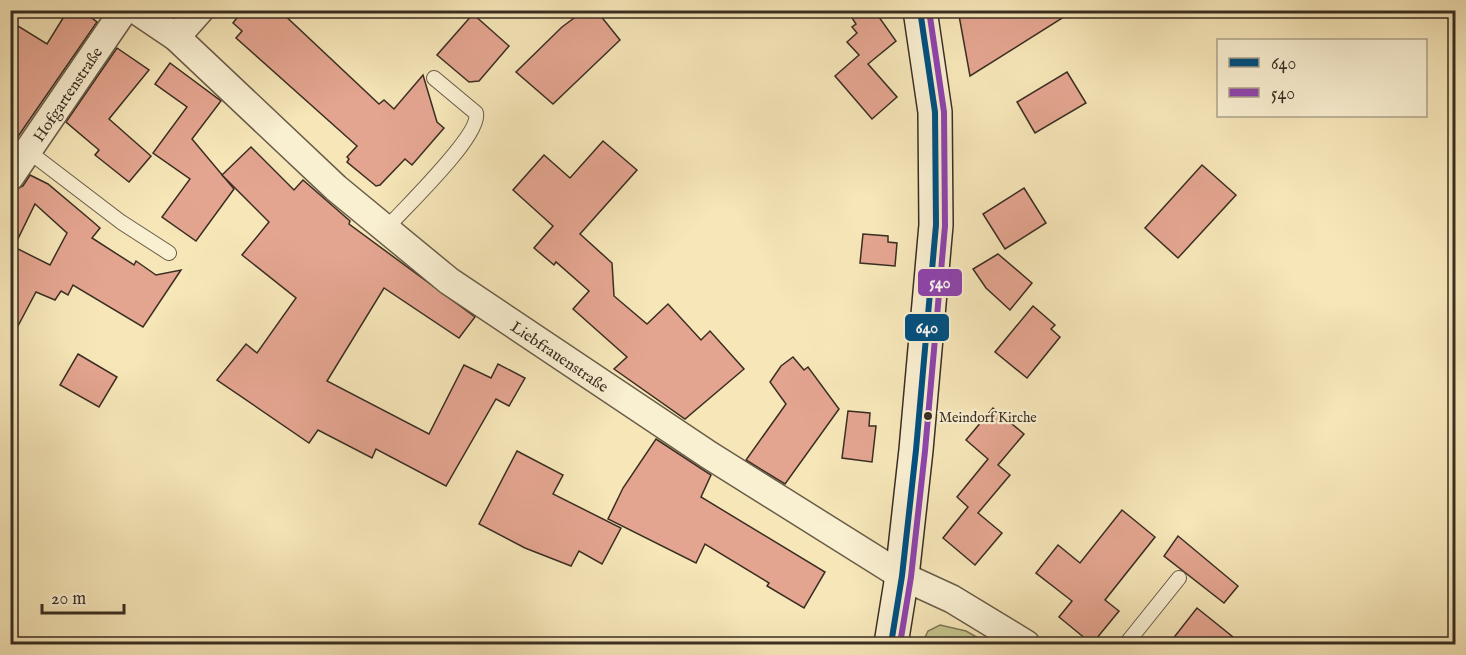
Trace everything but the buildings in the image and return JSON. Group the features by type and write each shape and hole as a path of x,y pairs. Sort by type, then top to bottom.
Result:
{"main road":[{"path":"891,645 902,576 928,334 936,225 935,112 920,10"}],"street":[{"name":"Hofgartenstraße","path":"10,177 124,10"},
{"name":"Liebfrauenstraße","path":"136,10 176,37 336,188 449,281 709,455 902,576 952,599 1026,645"},
{"path":"176,37 200,10"}],"lane":[{"path":"386,229 473,132 478,120 476,113 434,78"},
{"path":"28,151 120,222 169,253"},
{"path":"1126,645 1179,578"}],"green space":[{"path":"940,625 966,631 989,644 922,644 928,631"}],"transit line":[{"name":"640","path":"891,644 902,576 916,450 936,225 935,112 920,10"},
{"name":"540","path":"900,644 911,577 925,451 945,226 944,112 929,10"}],"place":[{"name":"Meindorf Kirche","path":"928,416"}]}
